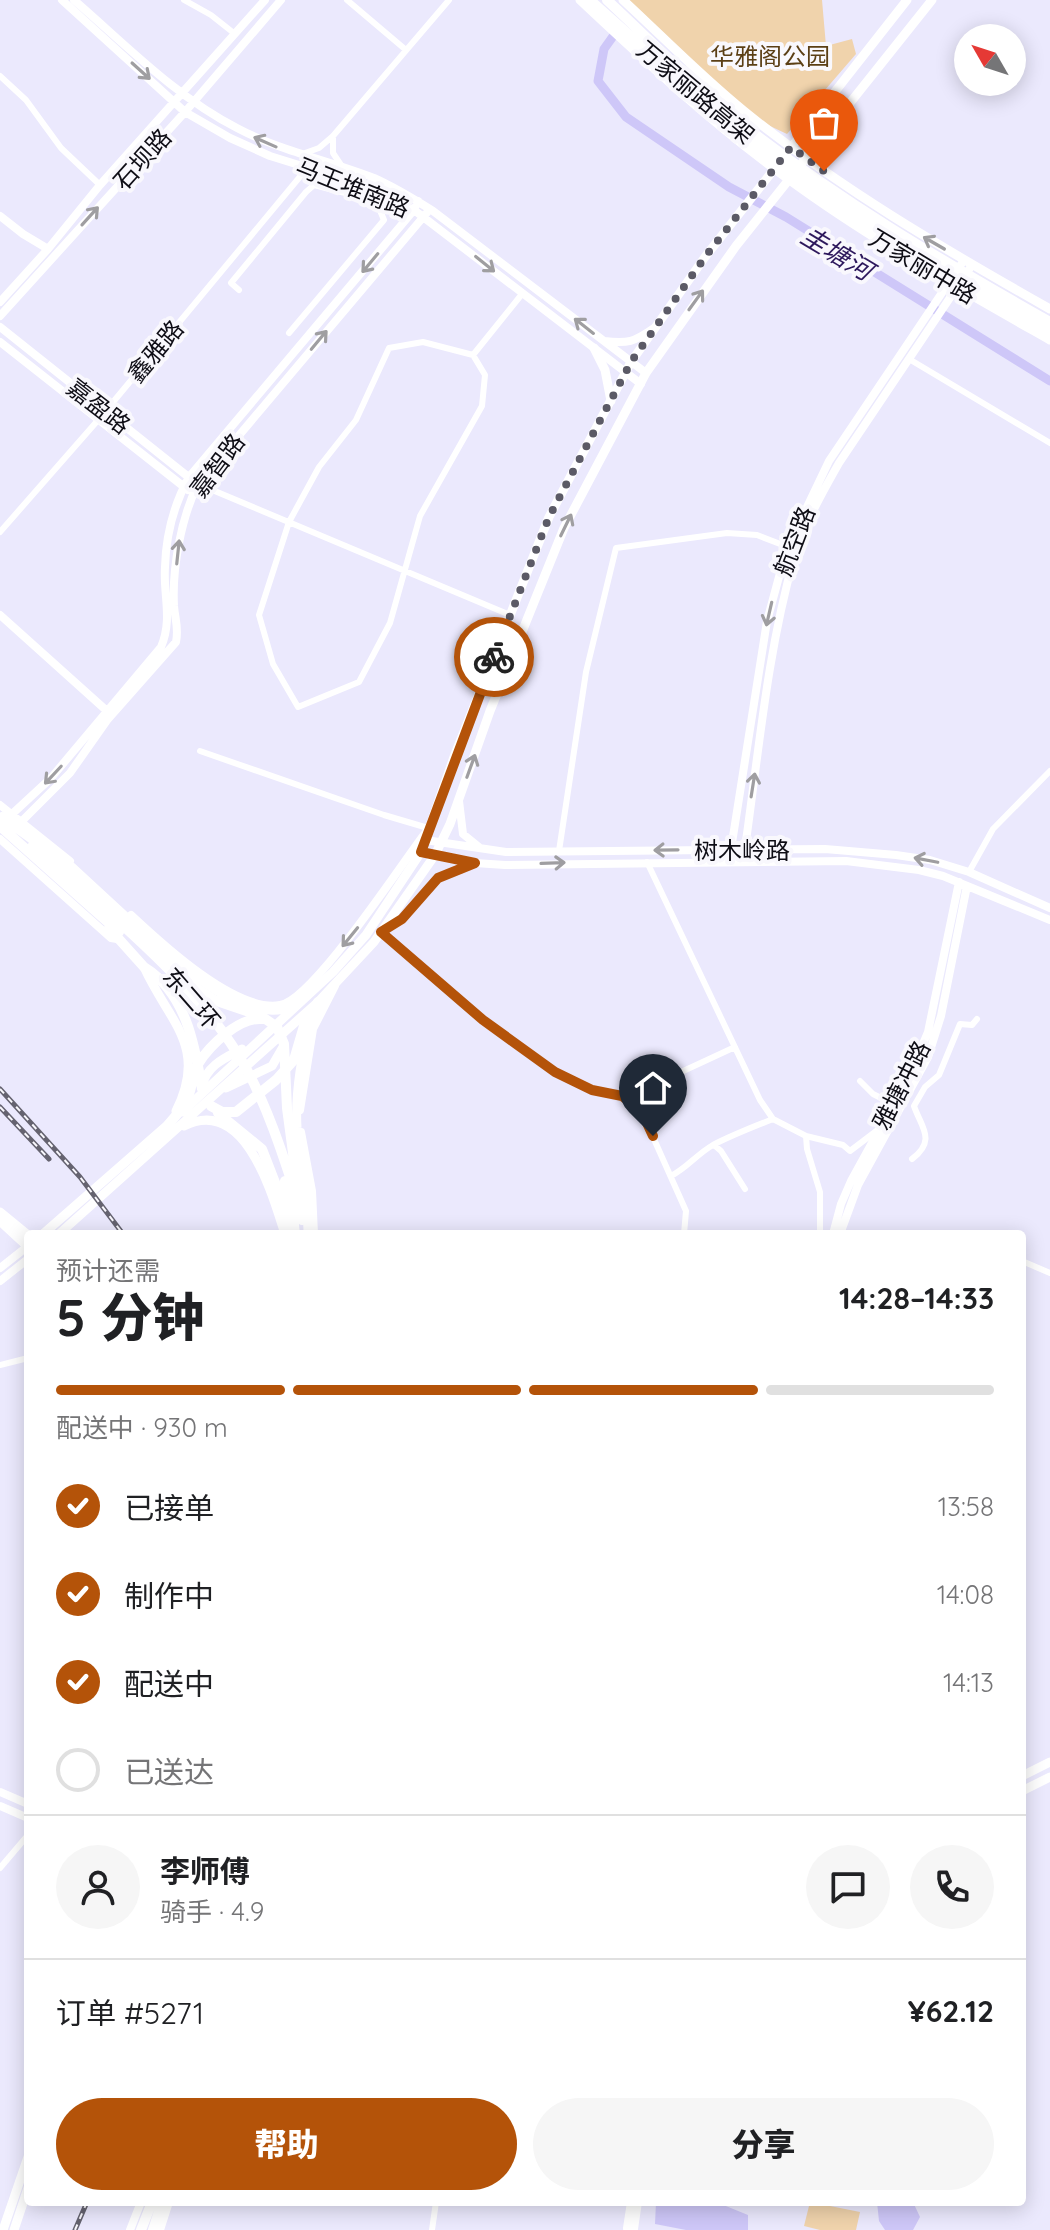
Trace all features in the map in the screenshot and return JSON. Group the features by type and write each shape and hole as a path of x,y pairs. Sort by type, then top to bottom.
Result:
{"highway":[{"name":"万家丽路高架","path":"607,0 735,118 799,168 915,245 1050,322"},
{"name":"万家丽路高架","path":"584,1 729,124 795,174 911,252 1050,331"},
{"name":"东二环","path":"3,818 101,917 168,978 236,1062 256,1102 281,1171 292,1207 291,1230"},
{"name":"东二环","path":"3,818 147,949 221,1030 248,1071 260,1097 291,1181 305,1230"},
{"path":"3,818 55,854 149,939 204,994 225,1005 270,1015 284,1044 288,1119 302,1220"},
{"path":"101,917 182,1010 192,1032 196,1090"},
{"path":"290,1230 265,1154 255,1141 211,1106 222,1112 236,1112 276,1080 294,1060 304,1026 318,1002"},
{"path":"172,1127 196,1090 198,1064 221,1039 245,1021 270,1015"},
{"path":"141,2230 150,2206"},
{"path":"153,2230 161,2206"}],"main road":[{"name":"万家丽中路","path":"623,0 742,109 806,158 921,236 1050,309"},
{"path":"63,1230 315,990 358,944 421,852 549,517 631,362 738,214 907,0"},
{"path":"172,1127 216,1093 336,985 381,932 435,855 564,528 646,373 754,222 932,0"},
{"name":"万家丽中路","path":"584,1 647,64 725,131 788,179 907,259 1050,340"},
{"path":"594,348 605,370 611,401"},
{"path":"144,967 185,1039 187,1073 172,1127"},
{"path":"270,1015 287,1009 315,990"},
{"path":"306,1230 308,1207 297,1124 306,1041 318,1002"},
{"path":"196,1090 207,1071 217,1062 265,1035"},
{"path":"216,1093 272,1066 284,1044"},
{"path":"172,1127 204,1119 224,1126 254,1152 289,1230"},
{"path":"47,1230 144,1152"},
{"path":"0,1212 24,1232"},
{"path":"0,1221 24,1242"},
{"path":"1026,1774 1050,1762"},
{"path":"1026,1789 1050,1777"},
{"path":"3,2230 24,2169"},
{"path":"14,2230 24,2200"}],"street":[{"name":"马王堆南路","path":"62,0 185,112 230,138 270,156 416,205"},
{"name":"马王堆南路","path":"74,0 193,102 235,128 274,146 375,179 427,212 646,373"},
{"path":"184,0 211,15 235,34"},
{"name":"石坝路","path":"0,302 265,0"},
{"name":"石坝路","path":"0,316 185,112 281,0"},
{"path":"347,0 406,50"},
{"path":"300,154 313,152 333,136 449,0"},
{"path":"0,76 26,100 61,148 100,185"},
{"path":"333,136 335,158 345,168"},
{"name":"鑫雅路","path":"0,532 102,415 308,167"},
{"path":"239,290 231,283 314,185 349,194 379,208 384,220 289,333"},
{"name":"嘉智路","path":"3,818 51,778 161,647 168,631 164,568 171,514 189,477 416,205"},
{"name":"马王堆南路","path":"427,212 522,294 641,384"},
{"name":"嘉智路","path":"20,823 70,773 108,719 176,642 179,627 174,606 179,545 185,510 198,484 427,212"},
{"path":"0,216 48,249"},
{"name":"航空路","path":"729,862 767,621 789,552 825,487 834,462 968,262"},
{"path":"473,355 522,294"},
{"path":"309,310 322,320"},
{"path":"603,341 624,344 638,339 657,325"},
{"name":"嘉盈路","path":"0,327 193,494"},
{"name":"航空路","path":"834,462 909,359 925,327"},
{"name":"嘉盈路","path":"0,342 198,484"},
{"path":"423,342 473,355 485,375 482,406 420,516 390,623 359,682 298,707 273,664 259,615 289,522 319,467 356,420 389,348 423,342"},
{"path":"909,359 1050,443"},
{"path":"198,484 510,615"},
{"path":"559,851 586,672 616,548 727,533 757,535 789,552"},
{"name":"航空路","path":"743,862 789,552"},
{"path":"0,615 107,711"},
{"path":"200,751 428,828 374,906 338,951 301,992 282,1005"},
{"path":"969,872 993,829 1050,771"},
{"path":"459,798 463,834 483,850"},
{"path":"0,805 3,818 20,823 62,854 213,984 249,999 282,1005 315,990"},
{"path":"0,839 111,938 117,939"},
{"name":"树木岭路","path":"425,840 506,852 862,851 930,860 969,872 1050,908"},
{"name":"树木岭路","path":"421,852 475,863 846,861 919,870 963,884 1050,920"},
{"path":"647,862 760,1100 773,1119 806,1136 843,1145 850,1151 881,1127 885,1100 873,1094 860,1081"},
{"path":"475,863 438,878 402,919 381,932 483,1020 555,1072 592,1090 622,1096 641,1110 686,1211 684,1230"},
{"name":"雅塘冲路","path":"834,1230 841,1204 911,1072 928,1032 963,884"},
{"name":"雅塘冲路","path":"841,1230 858,1185 928,1057 941,1016 963,884"},
{"path":"314,1230 312,1191 300,1110 313,1029 336,985"},
{"path":"912,1159 918,1155 926,1131 914,1106 925,1087 939,1075 960,1024 966,1027 977,1019"},
{"path":"622,1096 638,1092 735,1047"},
{"path":"671,1176 684,1170 694,1158 714,1145 773,1119"},
{"path":"806,1136 820,1192 820,1230"},
{"path":"714,1145 745,1189"},
{"path":"0,1268 24,1249"},
{"path":"0,1281 24,1262"},
{"path":"1026,1263 1050,1273"},
{"path":"0,1365 24,1359"},
{"path":"0,1792 24,1802"},
{"path":"0,1806 24,1816"},
{"path":"0,1868 24,1840"},
{"path":"130,2230 139,2206"},
{"path":"160,2230 168,2206"},
{"path":"432,2230 435,2206"},
{"path":"630,2228 631,2206"},
{"path":"630,2228 637,2206"}],"green space":[{"name":"华雅阁公园","path":"629,0 822,0 826,46 852,39 856,54 787,134 753,118"},
{"path":"809,2206 830,2206 860,2212 856,2230 820,2230 804,2226"}],"shaded area":[{"path":"656,2206 726,2206 748,2215 748,2230 686,2230 655,2224"},
{"path":"877,2206 915,2206 920,2217 913,2230 885,2230 879,2221"}],"waterway":[{"name":"圭塘河","path":"619,28 604,49 598,81 626,117 729,187 786,217 1050,381"}],"railway":[{"path":"0,1089 80,1177 120,1230"},
{"path":"0,1107 49,1159"},
{"path":"75,2230 85,2206"}],"way so far":[{"path":"494,657 549,517 631,362 705,257 791,147 824,171"}],"route":[{"path":"494,657 454,757 421,852 475,863 438,878 402,919 381,932 483,1020 555,1072 592,1090 622,1096 641,1110 653,1136"}]}
